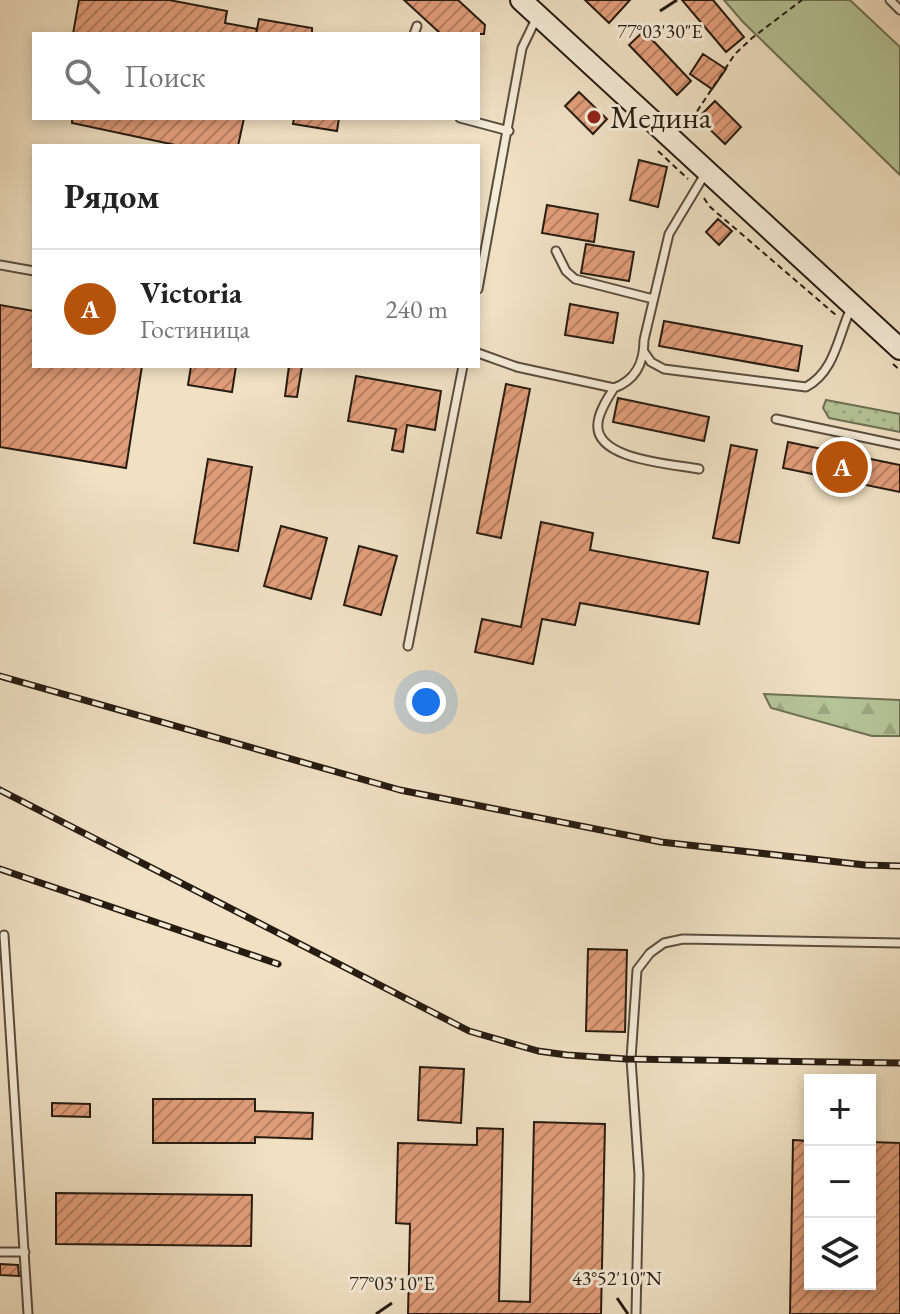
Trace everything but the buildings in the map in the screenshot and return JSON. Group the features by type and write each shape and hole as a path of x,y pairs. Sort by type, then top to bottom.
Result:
{"main road":[{"path":"521,0 676,143 702,179 894,355"}],"lane":[{"path":"890,0 900,10"},
{"path":"480,279 522,48 538,15"},
{"path":"468,120 509,131"},
{"path":"480,354 517,367 614,388 627,383 636,375 644,352 644,340 669,234 702,179"},
{"path":"556,251 566,271 575,279 653,299"},
{"path":"0,265 32,271"},
{"path":"644,352 651,362 664,369 806,387 824,374 830,364 848,314"},
{"path":"408,646 463,368"},
{"path":"614,388 597,423 600,437 609,448 624,455 699,469"},
{"path":"776,419 900,445"},
{"path":"4,935 28,1314"},
{"path":"636,1314 639,1175 631,1059 637,970 650,953 664,943 683,939 900,943"},
{"path":"0,1252 25,1252"}],"path":[{"path":"676,143 735,54 802,0"},
{"path":"655,148 702,179 709,206 848,314"},
{"path":"894,355 900,370"}],"green space":[{"path":"724,0 850,0 900,47 900,175 743,22"},
{"path":"826,400 900,414 900,432 829,418 823,408"},
{"path":"764,694 900,700 900,736 872,736 771,708"}],"railway":[{"path":"0,676 400,790 661,842 865,865 900,866"},
{"path":"0,790 469,1031 538,1051 567,1055 626,1059 900,1063"},
{"path":"0,869 278,964"}],"place":[{"name":"Медина","path":"594,117"},
{"name":"Victoria","path":"842,467"}]}
